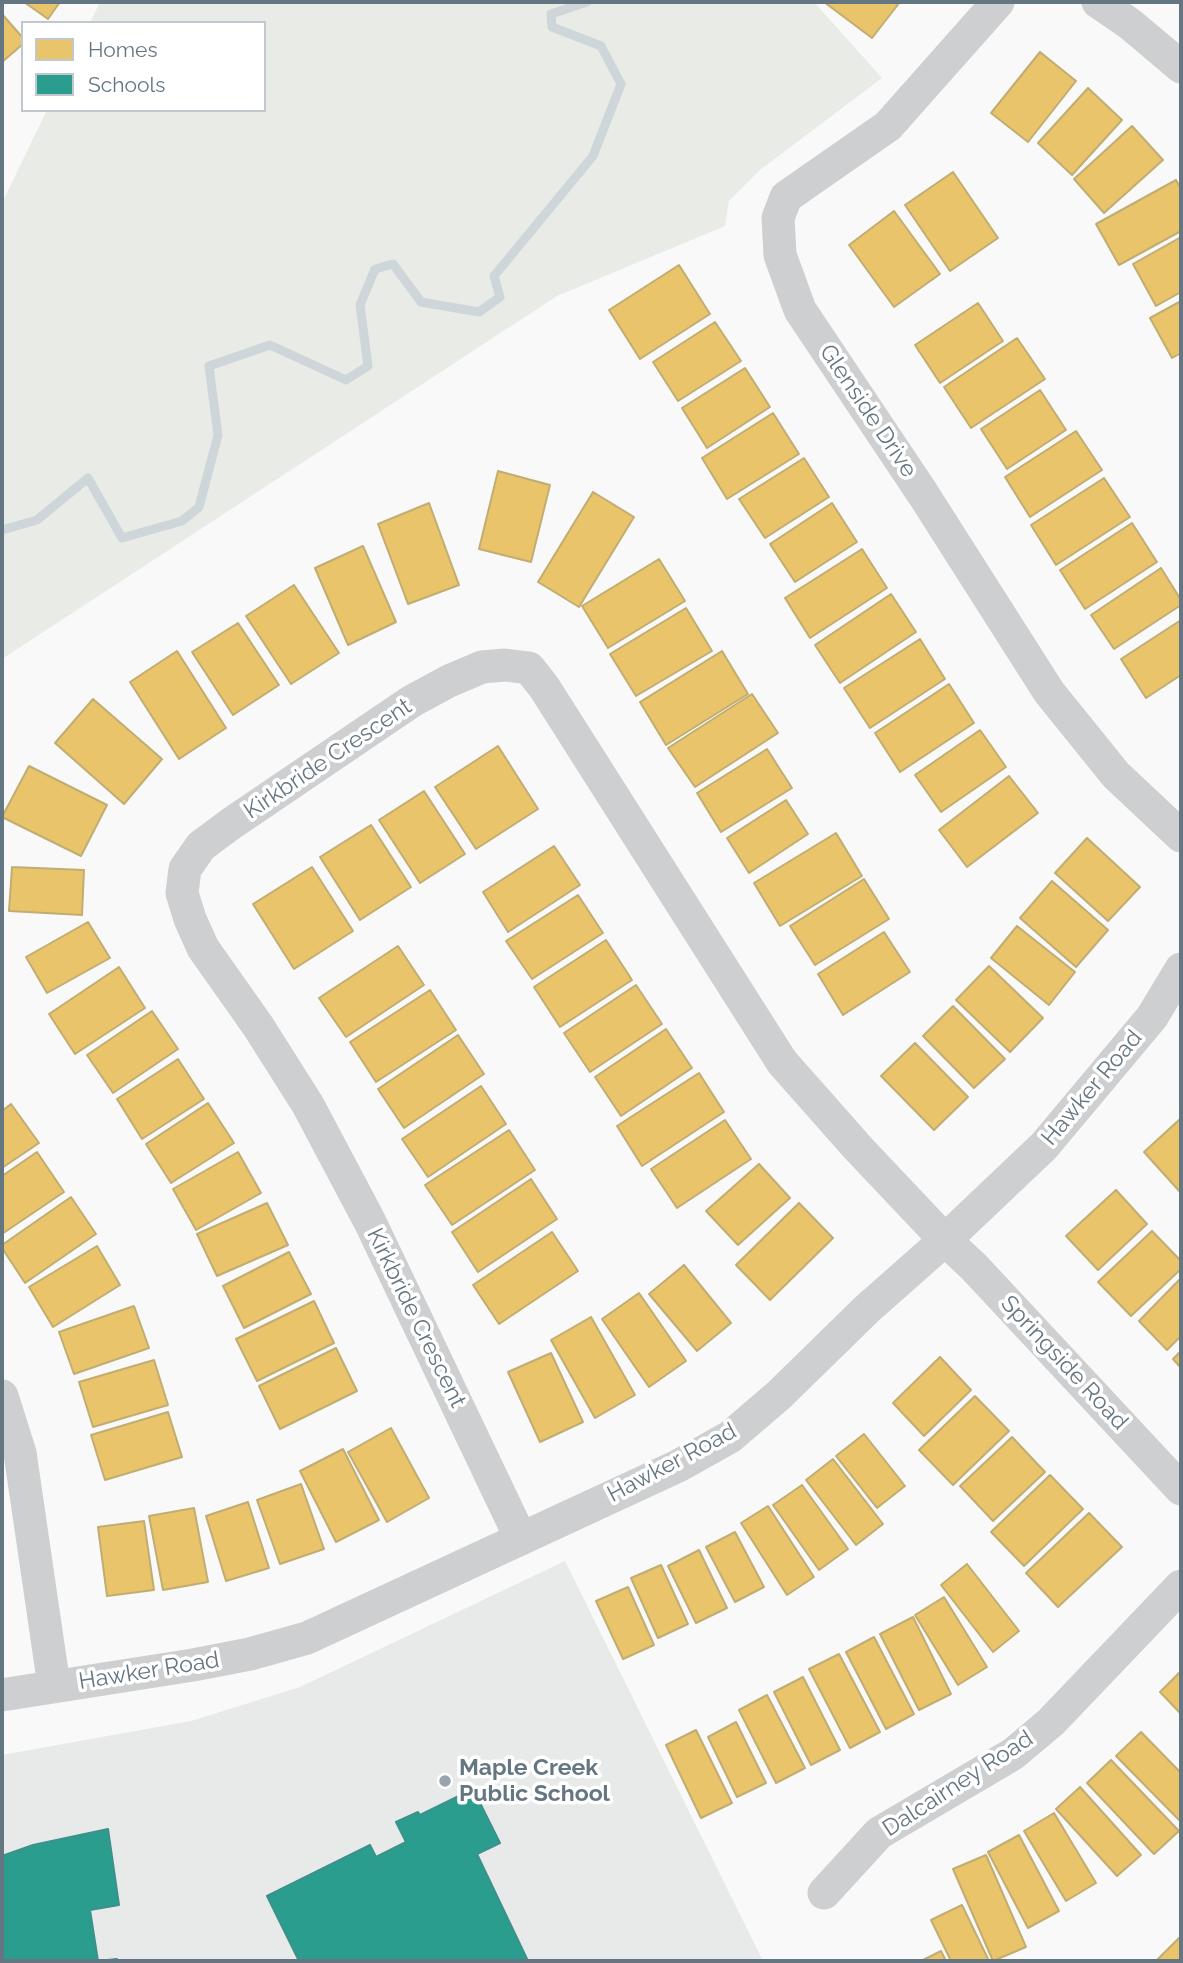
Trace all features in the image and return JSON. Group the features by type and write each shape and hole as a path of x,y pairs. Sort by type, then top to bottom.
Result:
{"street":[{"name":"Glenside Drive","path":"998,2 888,126 786,197 778,218 780,255 800,310 923,494 1049,692 1116,775 1181,836"},
{"path":"1098,2 1130,24 1181,67"},
{"name":"Kirkbride Crescent","path":"521,1539 370,1222 314,1116 258,1026 203,948 190,919 182,893 185,869 201,846 232,823 412,701 449,681 482,667 505,665 529,668 544,687 782,1062 945,1240"},
{"name":"Hawker Road","path":"2,1695 193,1665 250,1654 307,1638 678,1466 730,1437 779,1395 867,1309 1044,1146 1152,1017 1181,969"},
{"name":"Springside Road","path":"945,1240 974,1267 1181,1489"},
{"path":"2,1396 20,1453 54,1686"},
{"name":"Dalcairney Road","path":"824,1892 879,1833 1013,1754 1051,1722 1181,1586"}],"shaded area":[{"path":"100,2 814,2 882,78 760,170 729,201 725,226 557,296 2,659 2,203 46,112 266,112 266,21 91,21"},
{"name":"Maple Creek Public School","path":"565,1561 763,1961 2,1961 2,1755 191,1721 300,1687"}],"building: Homes":[{"path":"24,2 60,2 48,19"},
{"path":"824,2 900,2 872,38"},
{"path":"2,14 21,36 21,46 2,62"},
{"path":"1040,52 1076,81 1028,142 991,113"},
{"path":"1088,88 1122,120 1072,175 1038,143"},
{"path":"1132,126 1163,160 1104,213 1074,179"},
{"path":"953,172 998,238 950,271 905,205"},
{"path":"1176,180 1181,189 1181,231 1119,265 1096,224"},
{"path":"894,211 940,274 894,307 849,245"},
{"path":"1181,237 1181,292 1156,306 1133,264"},
{"path":"679,265 710,314 640,359 609,310"},
{"path":"1181,301 1181,353 1172,358 1150,318"},
{"path":"978,303 1003,341 940,383 915,345"},
{"path":"715,322 741,361 678,401 653,362"},
{"path":"1017,338 1045,379 971,428 944,387"},
{"path":"745,368 770,407 707,448 682,408"},
{"path":"1040,390 1066,430 1007,469 981,429"},
{"path":"773,413 799,454 727,499 702,458"},
{"path":"1076,431 1102,470 1030,517 1005,477"},
{"path":"804,458 829,497 765,538 739,499"},
{"path":"498,471 550,485 531,562 479,549"},
{"path":"1104,478 1130,517 1056,565 1031,525"},
{"path":"593,492 634,517 579,607 538,582"},
{"path":"429,503 459,585 408,604 378,524"},
{"path":"832,503 857,542 795,582 770,544"},
{"path":"1132,523 1157,562 1085,609 1060,570"},
{"path":"363,546 396,622 348,645 315,568"},
{"path":"862,549 887,588 810,638 785,598"},
{"path":"659,559 685,601 608,648 582,606"},
{"path":"1161,568 1181,600 1181,605 1114,649 1091,615"},
{"path":"294,585 339,653 291,684 246,616"},
{"path":"891,594 916,632 840,683 815,645"},
{"path":"686,608 712,651 636,696 610,654"},
{"path":"1181,620 1181,675 1146,698 1121,659"},
{"path":"238,623 279,685 233,715 192,652"},
{"path":"920,639 945,679 870,728 844,688"},
{"path":"177,651 226,728 179,759 130,682"},
{"path":"722,651 748,694 666,745 640,702"},
{"path":"949,684 974,723 900,772 875,733"},
{"path":"752,694 778,733 695,787 668,748"},
{"path":"93,699 162,759 124,804 55,743"},
{"path":"980,730 1006,767 941,812 915,775"},
{"path":"498,746 538,809 476,849 435,787"},
{"path":"767,749 792,788 721,832 697,793"},
{"path":"29,766 107,805 81,856 2,817"},
{"path":"1009,776 1038,813 967,867 939,830"},
{"path":"424,791 465,854 420,883 379,820"},
{"path":"786,800 808,834 749,873 727,838"},
{"path":"371,825 411,887 360,920 320,857"},
{"path":"836,833 862,876 780,926 754,883"},
{"path":"1087,838 1140,887 1108,921 1055,873"},
{"path":"554,846 580,885 508,932 483,892"},
{"path":"12,867 84,870 82,915 9,911"},
{"path":"312,867 353,931 294,969 253,904"},
{"path":"864,879 889,919 815,965 790,926"},
{"path":"1052,881 1108,930 1076,967 1020,918"},
{"path":"578,895 603,933 532,979 506,941"},
{"path":"88,922 110,958 47,993 26,957"},
{"path":"1017,926 1075,972 1049,1005 991,958"},
{"path":"884,932 910,972 843,1015 818,974"},
{"path":"606,940 632,980 560,1027 534,987"},
{"path":"398,946 424,985 346,1037 319,998"},
{"path":"989,966 1043,1018 1010,1052 956,1000"},
{"path":"119,967 145,1008 75,1054 49,1014"},
{"path":"636,985 662,1024 590,1072 564,1033"},
{"path":"430,990 456,1030 376,1082 350,1042"},
{"path":"953,1006 1005,1059 974,1088 923,1036"},
{"path":"152,1011 178,1049 113,1093 87,1055"},
{"path":"666,1029 692,1068 621,1116 595,1077"},
{"path":"458,1035 484,1074 404,1128 378,1089"},
{"path":"915,1043 968,1097 934,1130 881,1076"},
{"path":"178,1059 204,1099 142,1139 117,1099"},
{"path":"699,1073 724,1112 642,1166 617,1126"},
{"path":"481,1086 506,1124 428,1177 402,1139"},
{"path":"208,1103 234,1143 171,1183 146,1144"},
{"path":"11,1104 39,1143 2,1168 2,1111"},
{"path":"725,1120 751,1159 677,1208 651,1169"},
{"path":"1179,1120 1181,1122 1181,1193 1144,1152"},
{"path":"509,1130 535,1170 452,1225 425,1185"},
{"path":"37,1152 64,1192 2,1234 2,1176"},
{"path":"238,1152 261,1193 196,1230 173,1189"},
{"path":"759,1164 790,1198 738,1245 706,1211"},
{"path":"531,1179 557,1219 478,1272 452,1232"},
{"path":"1116,1190 1147,1224 1098,1270 1066,1236"},
{"path":"71,1197 96,1234 25,1283 2,1245"},
{"path":"267,1203 288,1245 217,1276 197,1234"},
{"path":"799,1203 833,1238 770,1300 736,1265"},
{"path":"1152,1231 1181,1261 1181,1269 1131,1316 1098,1282"},
{"path":"552,1232 578,1271 499,1324 473,1285"},
{"path":"97,1246 120,1285 53,1327 29,1287"},
{"path":"289,1252 311,1294 244,1328 223,1286"},
{"path":"684,1265 731,1323 697,1351 649,1294"},
{"path":"1181,1278 1181,1336 1167,1350 1139,1321"},
{"path":"639,1293 686,1361 649,1387 602,1319"},
{"path":"314,1301 334,1343 257,1381 236,1339"},
{"path":"134,1306 149,1348 74,1374 59,1332"},
{"path":"591,1317 635,1395 595,1418 551,1340"},
{"path":"336,1348 357,1391 280,1429 259,1386"},
{"path":"1181,1351 1181,1368 1173,1359"},
{"path":"551,1353 583,1422 540,1442 508,1372"},
{"path":"940,1357 971,1390 924,1436 893,1403"},
{"path":"154,1360 168,1405 93,1427 79,1382"},
{"path":"975,1396 1009,1431 953,1485 919,1450"},
{"path":"168,1412 182,1457 105,1480 91,1435"},
{"path":"391,1428 429,1498 387,1522 348,1452"},
{"path":"864,1434 905,1486 877,1508 836,1456"},
{"path":"1012,1437 1045,1472 993,1521 960,1486"},
{"path":"343,1449 379,1520 336,1542 300,1471"},
{"path":"833,1459 883,1524 856,1545 806,1480"},
{"path":"1050,1475 1083,1509 1024,1566 991,1532"},
{"path":"301,1484 324,1549 280,1564 257,1500"},
{"path":"802,1485 848,1549 819,1570 773,1505"},
{"path":"248,1502 269,1568 226,1581 206,1516"},
{"path":"768,1506 814,1577 787,1595 741,1523"},
{"path":"194,1508 208,1582 163,1590 149,1516"},
{"path":"1089,1513 1122,1547 1058,1607 1026,1573"},
{"path":"144,1521 154,1590 107,1596 98,1527"},
{"path":"735,1532 764,1587 735,1602 706,1547"},
{"path":"699,1550 727,1608 696,1623 668,1566"},
{"path":"967,1564 1019,1631 993,1652 941,1585"},
{"path":"661,1565 688,1624 658,1638 631,1578"},
{"path":"628,1587 654,1645 623,1659 596,1601"},
{"path":"944,1597 987,1667 958,1685 915,1615"},
{"path":"913,1617 951,1694 919,1710 880,1634"},
{"path":"874,1637 914,1714 886,1729 846,1652"},
{"path":"839,1654 880,1732 850,1748 809,1669"},
{"path":"1181,1671 1181,1714 1160,1692"},
{"path":"803,1677 840,1750 811,1765 774,1692"},
{"path":"767,1695 805,1768 776,1783 739,1710"},
{"path":"736,1722 766,1783 737,1797 708,1737"},
{"path":"696,1730 732,1803 701,1818 666,1745"},
{"path":"1141,1732 1181,1773 1181,1822 1116,1756"},
{"path":"1111,1760 1179,1831 1154,1854 1087,1783"},
{"path":"1080,1787 1141,1855 1117,1876 1056,1809"},
{"path":"1054,1813 1096,1883 1066,1901 1024,1831"},
{"path":"1019,1835 1059,1911 1028,1928 988,1852"},
{"path":"986,1855 1026,1947 993,1961 953,1869"},
{"path":"962,1905 989,1961 951,1961 931,1920"},
{"path":"1180,1937 1181,1961 1157,1961 1157,1960"},
{"path":"941,1951 946,1961 921,1961"}],"building: Schools":[{"path":"473,1789 500,1843 477,1854 528,1961 299,1961 267,1896 370,1845 376,1857 406,1842 396,1822 418,1812 420,1815"},
{"path":"108,1829 119,1905 90,1910 98,1961 2,1961 2,1856 33,1845"}],"waterway":[{"path":"2,530 37,520 88,478 122,538 182,521 199,507 218,435 209,366 270,345 346,380 368,366 360,305 375,269 393,264 421,302 479,312 500,297 494,276 593,156 621,84 601,46 552,27 551,14 587,2"}],"place":[{"name":"Maple Creek Public School","path":"445,1781"}]}
